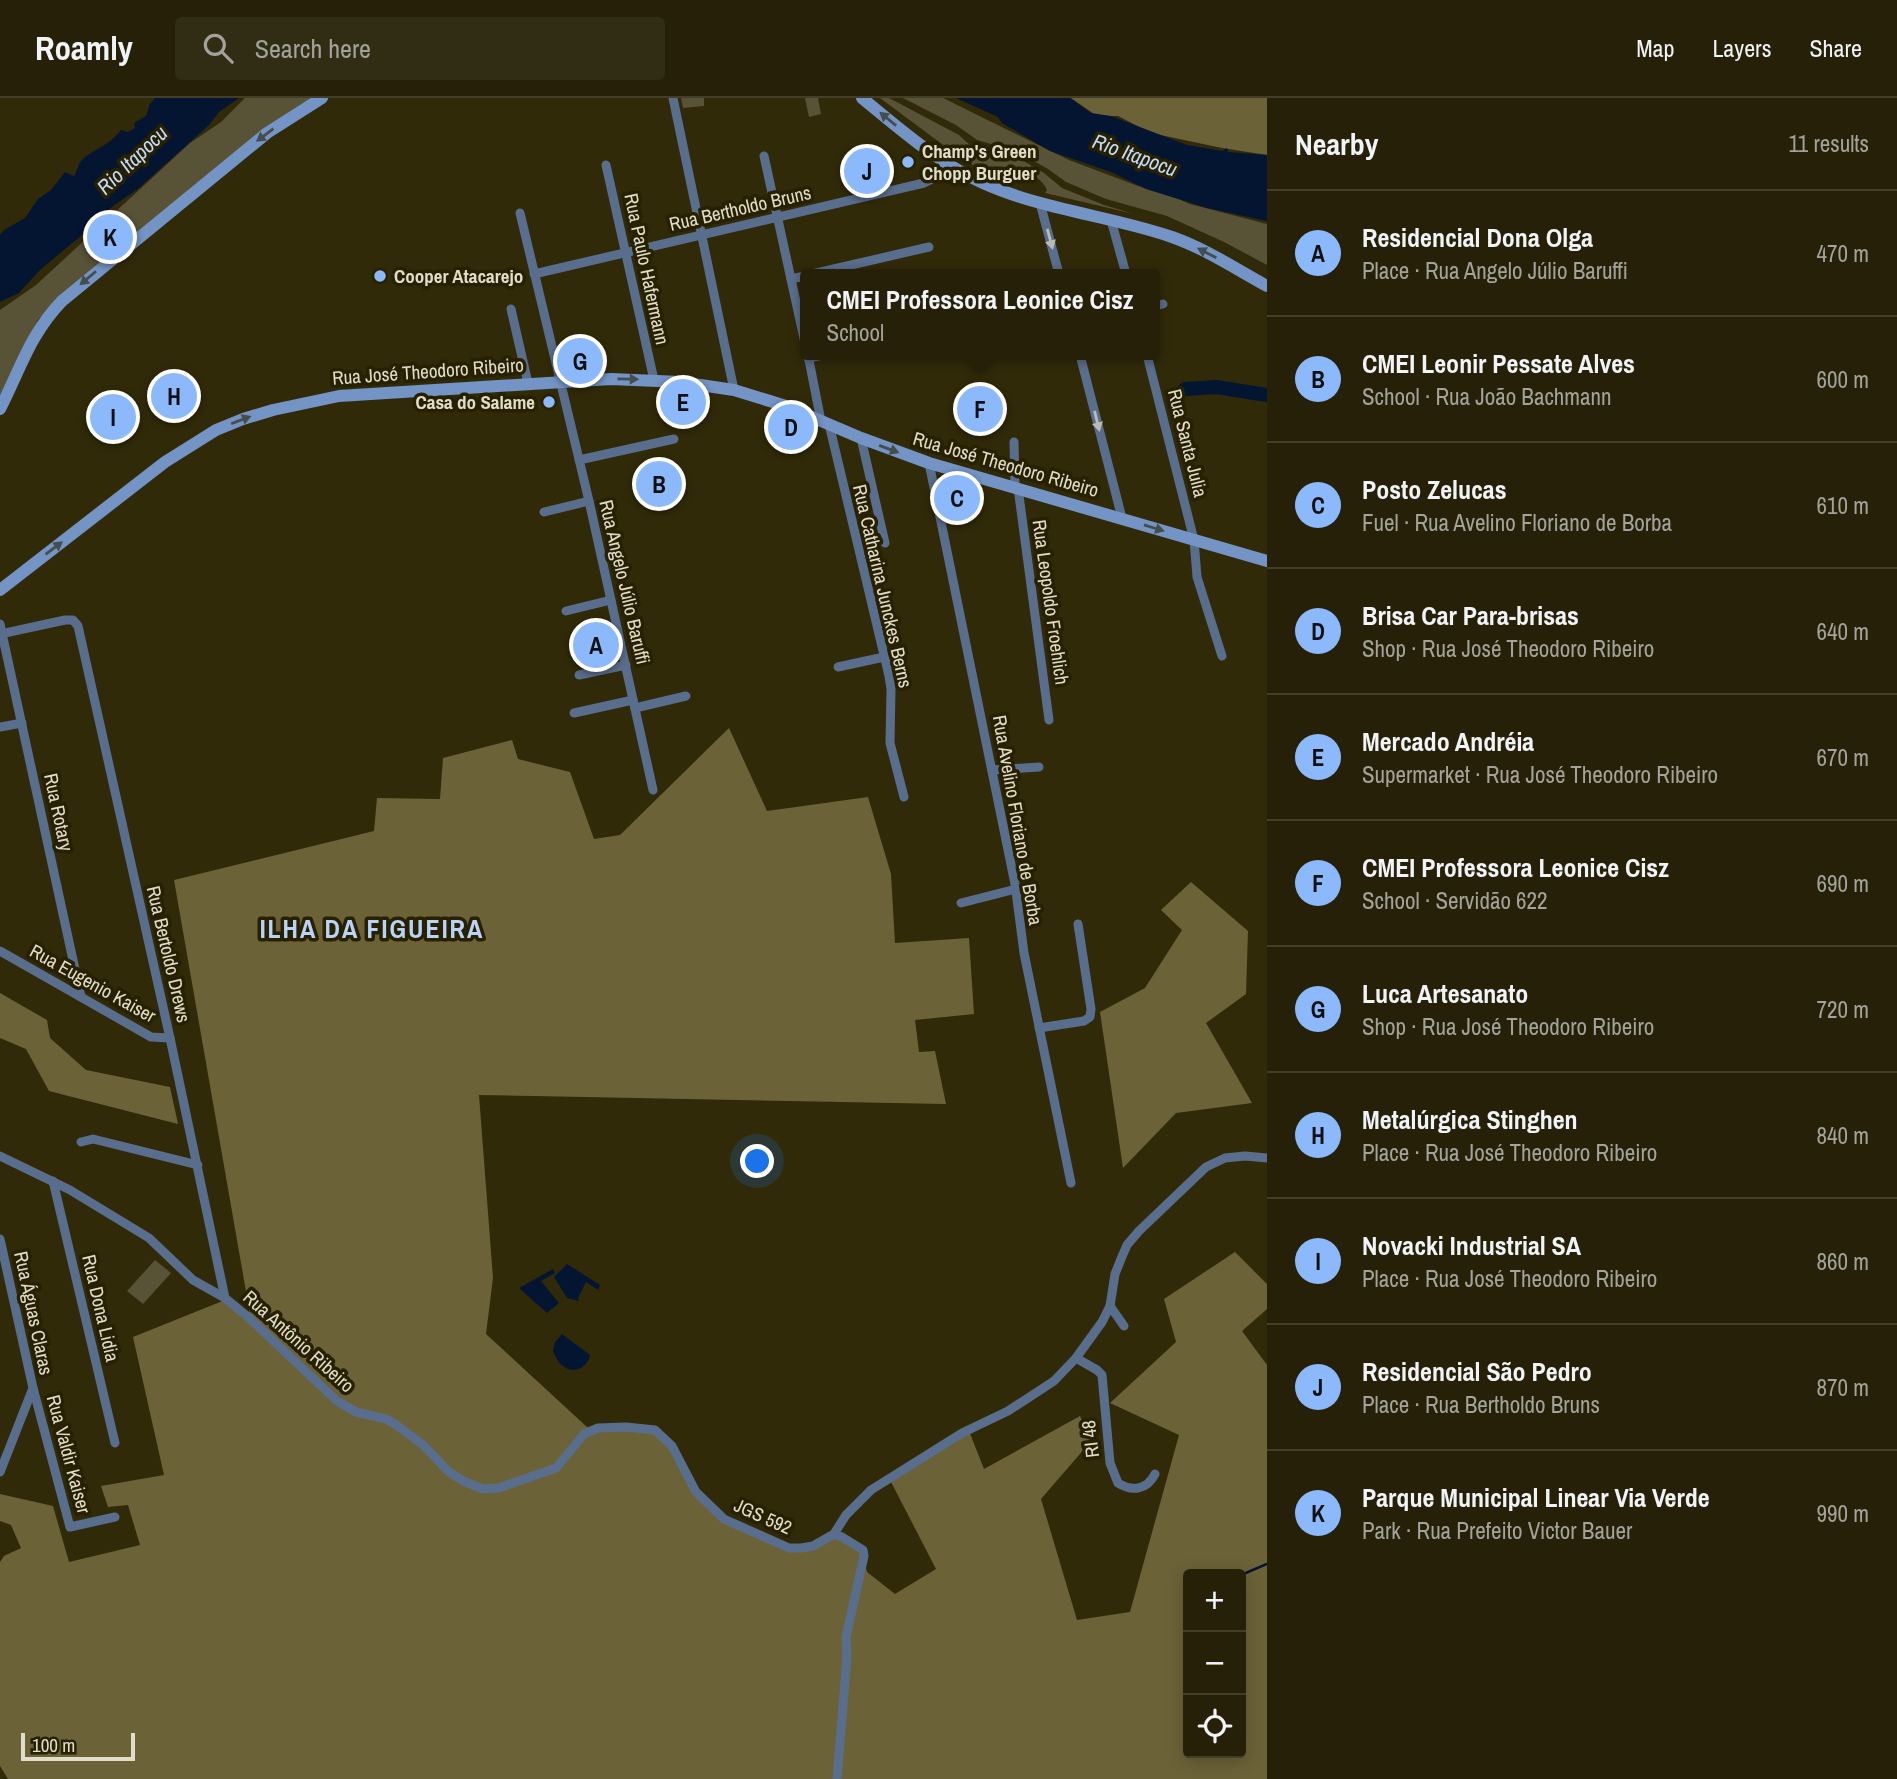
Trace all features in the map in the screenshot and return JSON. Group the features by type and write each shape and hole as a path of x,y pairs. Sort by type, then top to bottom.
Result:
{"main road":[{"path":"0,410 29,344 62,301 267,133 322,98"},
{"path":"862,98 944,162 983,183 1040,203 1111,220 1185,243 1267,286"},
{"name":"Rua José Theodoro Ribeiro","path":"0,590 165,462 216,430 243,419 338,396 611,379 654,380 734,390 786,406 929,463 1267,561"}],"street":[{"path":"673,98 734,390"},
{"path":"764,156 800,320"},
{"name":"Rua Bertholdo Bruns","path":"534,274 924,183 932,179 944,162"},
{"name":"Rua Paulo Hafermann","path":"606,165 654,380"},
{"path":"1040,203 1058,269"},
{"name":"Rua Angelo Júlio Baruffi","path":"520,213 589,501 653,790"},
{"path":"1111,220 1125,269"},
{"path":"834,269 929,247"},
{"path":"791,279 800,277"},
{"path":"511,309 528,383"},
{"name":"Rua Catharina Junckes Berns","path":"809,360 891,689 890,743 904,797"},
{"path":"1081,360 1122,518"},
{"name":"Rua Santa Julia","path":"1148,360 1194,540 1197,577 1222,656"},
{"path":"861,438 885,543"},
{"path":"579,460 674,439"},
{"name":"Rua Leopoldo Froehlich","path":"1014,442 1016,488 1049,720"},
{"name":"Rua Avelino Floriano de Borba","path":"929,463 1016,889 1021,936 1071,1183"},
{"path":"544,512 589,501"},
{"path":"566,611 611,600"},
{"name":"Rua Bertoldo Drews","path":"1,631 73,620 78,626 225,1298"},
{"name":"Rua Rotary","path":"1,631 81,997"},
{"path":"838,667 884,657"},
{"path":"579,675 626,665"},
{"path":"574,713 686,696"},
{"path":"0,727 22,723"},
{"path":"992,770 1039,767"},
{"path":"961,903 1016,889"},
{"path":"1039,1028 1084,1021 1090,1017 1078,925"},
{"name":"Rua Eugenio Kaiser","path":"0,951 151,1037 170,1038"},
{"path":"80,1142 93,1139 198,1166"},
{"name":"Rua Antônio Ribeiro","path":"0,1157 53,1181 149,1238 193,1280 225,1298 337,1401 356,1412 386,1419 395,1424 424,1445 449,1472 483,1489 515,1484 556,1468 577,1441"},
{"path":"1124,1326 1110,1306 1115,1274 1127,1245 1206,1167 1225,1158 1267,1158"},
{"name":"Rua Dona Lidia","path":"53,1181 115,1443"},
{"name":"Rua Águas Claras","path":"0,1239 33,1388 0,1472"},
{"name":"JGS 592","path":"577,1441 584,1434 598,1428 655,1430 672,1447 696,1492 724,1519 789,1548 802,1549 834,1534 846,1515 871,1490 962,1433 1008,1411 1054,1381 1076,1358 1110,1306"},
{"name":"RI 48","path":"1076,1358 1102,1376 1110,1463 1118,1483 1132,1489 1144,1487 1151,1482 1155,1474"},
{"name":"Rua Valdir Kaiser","path":"33,1388 71,1527 115,1517"},
{"path":"834,1534 863,1549 864,1556 846,1637 847,1656 837,1779"}],"shaded area":[{"path":"245,98 312,98 158,215 61,295 38,320 0,399 0,310 36,285 190,143 221,122"},
{"path":"681,98 704,98 704,106 683,108"},
{"path":"805,98 818,98 821,114 809,117"},
{"path":"880,98 889,98 959,135 971,146 1017,157 1044,173 1062,188 1134,214 1045,193 1047,190 1039,179 1020,170 1006,171 1001,174 1001,180 962,159"},
{"path":"903,98 943,98 1069,160 1138,186 1161,191 1190,204 1267,224 1267,265 1167,216 1106,199 1066,182 1016,151 977,140 956,125"},
{"path":"1071,98 1267,98 1267,155 1151,133 1118,116 1097,116"},
{"path":"729,728 767,811 868,797 891,874 895,943 969,938 974,1014 915,1020 919,1052 935,1051 946,1104 479,1095 493,1278 486,1334 587,1427 614,1425 657,1432 720,1520 789,1550 838,1533 861,1549 867,1572 895,1594 936,1569 890,1480 969,1431 984,1469 1080,1416 1092,1440 1041,1499 1077,1620 1130,1612 1179,1435 1110,1403 1176,1342 1164,1299 1235,1252 1267,1284 1267,1309 1242,1331 1267,1365 1267,1779 8,1779 0,1766 0,1562 4,1556 21,1548 11,1525 0,1521 0,1494 53,1506 69,1562 140,1545 128,1505 108,1507 101,1486 164,1475 133,1337 225,1300 251,1320 174,880 374,831 377,798 440,799 443,758 512,740 518,759 570,772 594,839 620,835"},
{"path":"1191,882 1248,931 1246,994 1206,1023 1252,1103 1176,1113 1123,1168 1100,1012 1145,988 1182,930 1161,910"},
{"path":"0,993 47,1020 50,1038 86,1070 170,1087 178,1124 49,1091 26,1049 0,1038"},
{"path":"155,1260 171,1273 143,1304 127,1291"}],"water":[{"name":"Rio Itapocu","path":"155,98 239,98 219,112 209,125 139,188 109,209 40,270 19,293 0,302 0,235 25,218 38,199 51,190 65,172 74,176 85,157 121,130 128,132 135,128 134,123 146,116"},
{"name":"Rio Itapocu","path":"956,98 1070,98 1091,113 1111,116 1187,145 1267,155 1267,221 1207,208 1146,189 1111,172 1050,151 1002,123 998,117"},
{"path":"567,1264 600,1285 598,1290 586,1282 579,1301 567,1298 554,1277"},
{"path":"553,1269 555,1273 541,1281 559,1303 547,1313 519,1288"},
{"path":"562,1334 590,1355 586,1363 576,1370 561,1365 553,1351 555,1342"}],"waterway":[{"path":"1185,389 1216,387 1267,395"},
{"path":"1246,1573 1267,1564"}],"place":[{"name":"Champ's Green Chopp Burguer","path":"908,162"},
{"name":"Residencial São Pedro","path":"867,171"},
{"name":"Parque Municipal Linear Via Verde","path":"110,237"},
{"name":"Cooper Atacarejo","path":"380,276"},
{"name":"Luca Artesanato","path":"580,361"},
{"name":"Metalúrgica Stinghen","path":"174,396"},
{"name":"Casa do Salame","path":"549,402"},
{"name":"Mercado Andréia","path":"683,402"},
{"name":"CMEI Professora Leonice Cisz","path":"980,409"},
{"name":"Novacki Industrial SA","path":"113,417"},
{"name":"Brisa Car Para-brisas","path":"791,427"},
{"name":"CMEI Leonir Pessate Alves","path":"659,484"},
{"name":"Posto Zelucas","path":"957,498"},
{"name":"Residencial Dona Olga","path":"596,645"}],"district":[{"name":"ILHA DA FIGUEIRA","path":"372,928"}]}
